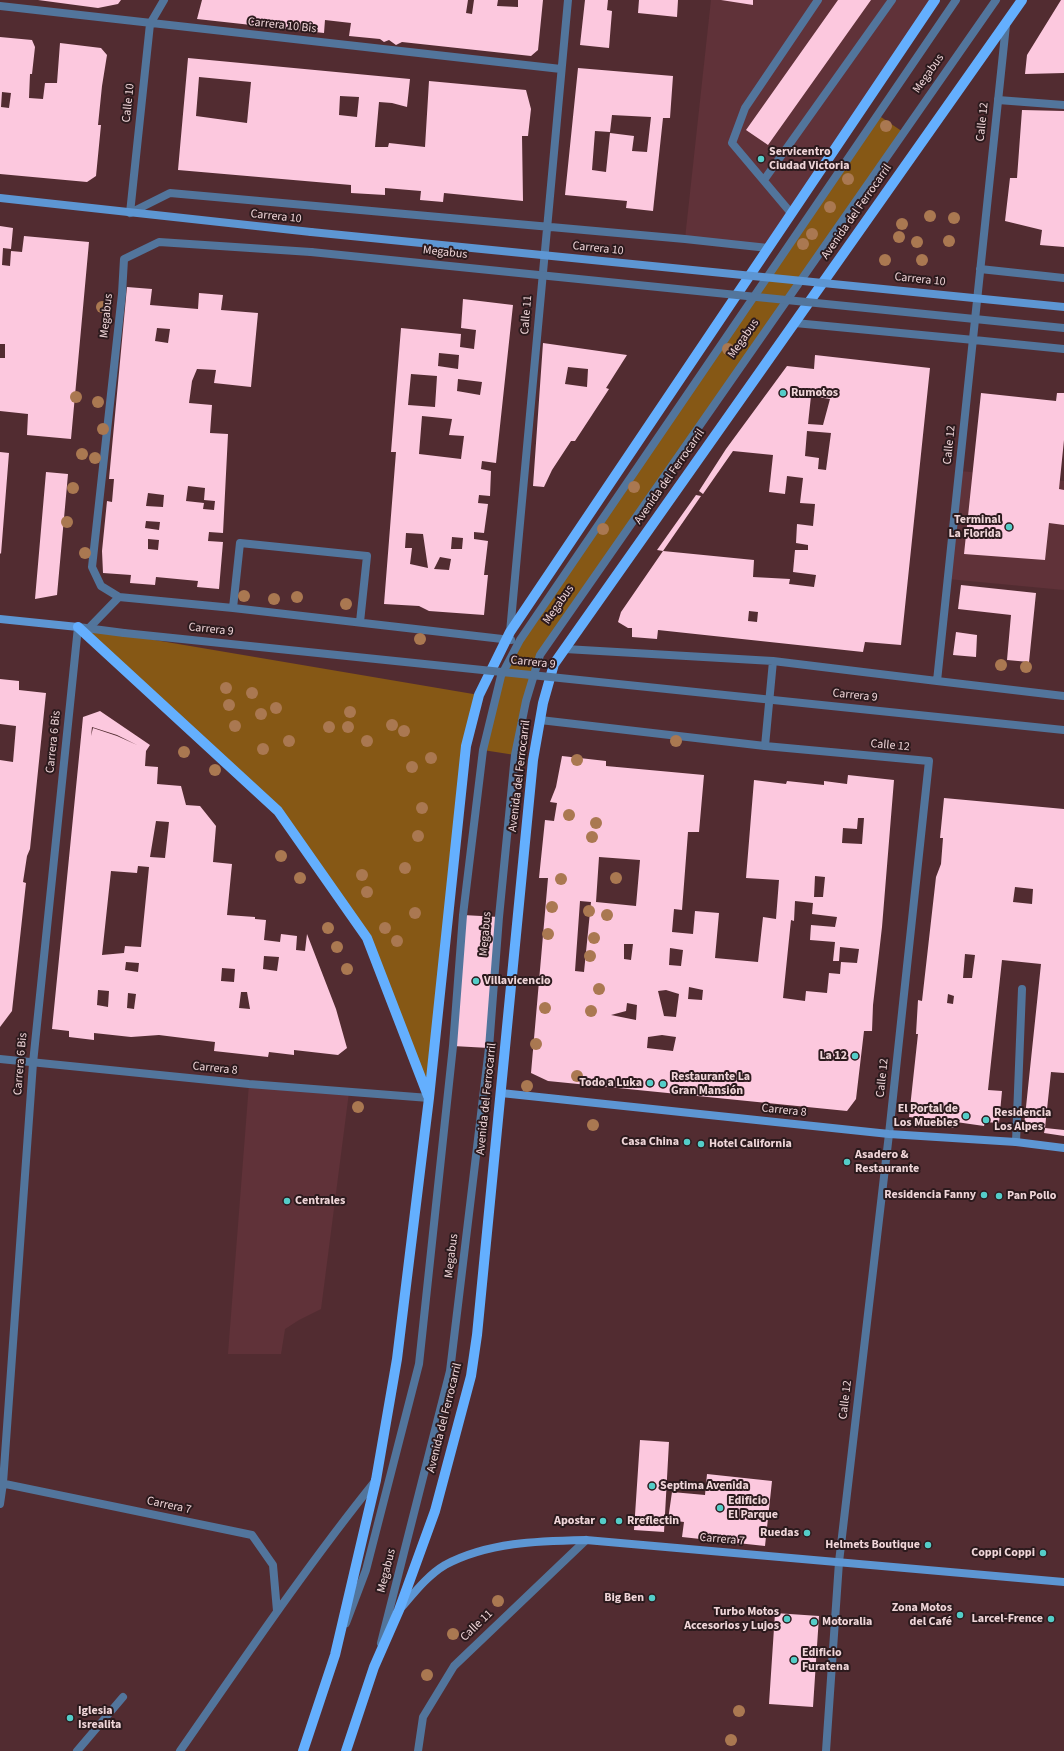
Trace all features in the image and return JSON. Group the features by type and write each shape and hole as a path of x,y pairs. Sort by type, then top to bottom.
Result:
{"main road":[{"path":"303,1751 335,1652 376,1480 397,1359 429,1098 466,746 479,695 508,636 935,0"},
{"name":"Avenida del Ferrocarril","path":"346,1751 375,1665 399,1610 435,1511 471,1376 477,1335 533,760 540,720 554,664 1006,25 1022,0"},
{"name":"Carrera 10","path":"0,198 311,232 1064,306"},
{"name":"Carrera 9","path":"0,619 78,627"},
{"path":"78,627 278,811 367,938 429,1098"},
{"name":"Carrera 8","path":"501,1093 889,1134 1016,1142 1064,1148"},
{"name":"Carrera 7","path":"399,1610 426,1580 445,1566 484,1549 530,1541 586,1540 1064,1582"}],"street":[{"name":"Calle 10","path":"130,213 150,24 164,0"},
{"name":"Calle 11","path":"508,636 568,0"},
{"path":"792,213 732,143 745,108 818,0"},
{"path":"764,180 892,0"},
{"name":"Megabus","path":"335,1652 366,1570 419,1364 453,1046 463,915 483,750 501,676 520,640 956,0"},
{"name":"Megabus","path":"375,1665 450,1372 488,1048 515,755 526,701 540,655 996,0"},
{"name":"Carrera 10 Bis","path":"0,6 561,69"},
{"name":"Calle 12","path":"937,681 1006,25"},
{"path":"998,100 1064,105"},
{"name":"Carrera 10","path":"130,213 170,193 685,238 768,248"},
{"name":"Megabus","path":"520,640 508,636 119,597 101,586 92,567 122,294 124,259 159,242 311,252 1064,328"},
{"path":"980,269 1064,278"},
{"path":"795,323 1064,349"},
{"path":"233,608 240,543 359,555 367,556 360,622"},
{"path":"89,628 119,597"},
{"name":"Carrera 9","path":"78,627 1064,730"},
{"name":"Carrera 6 Bis","path":"0,1504 33,1063 78,627"},
{"path":"565,649 773,661 1064,696"},
{"path":"540,720 765,746 773,661"},
{"name":"Calle 12","path":"765,746 929,762 889,1134 839,1562 826,1751"},
{"path":"1016,1142 1022,989"},
{"name":"Carrera 8","path":"0,1059 249,1084 429,1098"},
{"path":"180,1751 336,1529 376,1480"},
{"name":"Carrera 7","path":"1,1483 252,1536 273,1565 277,1611"},
{"name":"Calle 11","path":"418,1751 424,1717 454,1666 586,1540"},
{"path":"77,1751 123,1697"}],"shaded area":[{"name":"Servicentro Ciudad Victoria","path":"711,0 935,0 768,248 685,239"},
{"path":"878,115 903,132 540,655 515,755 483,750 495,697 520,640"},
{"name":"Terminal La Florida","path":"960,471 1064,481 1064,590 948,579"},
{"path":"78,627 479,695 466,746 429,1098 367,938 278,811"},
{"name":"Centrales","path":"249,1084 349,1092 321,1309 285,1329 281,1354 228,1354"}],"building":[{"path":"38,0 121,0 118,4 98,8"},
{"path":"202,0 468,0 466,13 472,14 474,0 498,0 497,6 518,7 518,0 543,0 538,50 531,56 402,42 396,45 389,40 384,42 380,39 349,36 351,23 325,20 324,33 197,19"},
{"path":"585,0 608,0 607,10 612,11 609,48 580,45"},
{"path":"639,0 678,0 677,17 638,13"},
{"path":"721,0 753,0 753,5"},
{"path":"838,0 871,0 768,145 746,130"},
{"path":"1061,0 1064,0 1064,73 1025,74 1027,55"},
{"path":"0,37 32,40 35,47 32,74 30,74 29,98 43,99 45,83 57,83 60,43 101,48 107,55 98,125 101,125 96,176 87,182 0,174","holes":["2,92 11,93 9,108 1,107"]},
{"path":"188,58 410,79 407,107 392,103 379,102 375,147 388,147 389,143 425,147 429,81 526,90 531,109 528,136 522,136 523,201 444,193 443,202 420,200 421,191 385,188 385,195 351,193 351,185 178,170","holes":["199,77 251,82 247,123 196,116","340,96 359,97 357,117 339,115"]},
{"path":"578,68 673,76 670,118 663,118 653,211 626,208 627,201 565,195","holes":["612,115 651,117 647,152 632,151 634,136 610,133 606,172 592,170 595,131 610,132"]},
{"path":"1022,110 1064,111 1064,247 1040,245 1042,230 1005,221 1010,178 1017,178"},
{"path":"0,226 13,228 11,249 3,248 2,265 10,266 11,251 22,252 24,236 89,242 71,439 27,435 28,414 0,411 0,358 5,358 5,344 0,344"},
{"path":"127,287 152,289 150,305 198,309 199,293 223,295 221,310 258,313 251,387 214,383 216,370 197,369 192,381 189,403 212,405 210,433 228,434 223,533 209,532 208,541 223,542 219,589 197,587 198,581 156,577 155,585 130,583 131,575 103,573 102,551 107,501 112,502 114,479 109,479","holes":["157,328 170,329 168,343 155,341","188,486 205,488 204,500 215,501 214,510 203,509 204,503 186,501","148,493 164,495 163,507 146,506","146,521 160,522 159,530 145,528","148,539 159,540 158,550 148,549"]},
{"path":"463,299 513,305 496,463 482,461 481,469 491,471 490,496 479,495 478,503 488,504 484,533 474,532 474,539 488,541 484,575 488,575 484,615 429,611 419,606 384,604 396,452 391,452 401,328 461,334 460,347 474,349 476,330 461,328","holes":["439,353 459,355 458,369 438,366","411,374 437,376 435,407 408,405","458,379 482,382 480,395 457,391","422,416 452,419 449,435 464,436 461,459 419,454","406,533 423,534 428,568 410,564 412,548 405,548","452,537 463,538 462,549 451,549","440,557 451,559 449,570 434,569"]},
{"path":"543,343 627,355 606,388 609,389 575,441 571,441 552,470 544,487 533,486","holes":["568,367 588,369 587,387 565,384"]},
{"path":"815,355 930,368 901,645 865,642 863,652 658,630 657,639 632,637 632,628 628,628 618,622 621,612 663,551 754,560 753,577 790,579 789,584 814,587 816,575 793,572 795,550 808,550 808,545 796,543 797,524 813,526 815,504 800,503 803,478 787,476 785,494 769,492 773,455 733,451 703,494 699,491 726,449 787,366 814,369","holes":["811,396 830,399 823,425 808,424","807,431 831,433 826,470 818,469 819,458 805,456","749,611 758,612 757,622 748,621"]},
{"path":"981,393 1056,401 1057,393 1064,393 1064,440 1059,489 1064,490 1064,525 1049,523 1045,560 964,554"},
{"path":"0,452 9,453 1,554 0,553"},
{"path":"46,472 68,474 57,595 35,599"},
{"path":"696,495 701,496 663,551 657,550"},
{"path":"961,585 1036,593 1029,662 1007,660 1011,615 958,609"},
{"path":"956,632 977,635 976,657 953,655"},
{"path":"0,679 19,681 19,690 46,693 30,849 27,856 23,882 26,883 12,1011 0,1027 0,760 13,762 16,726 0,724"},
{"path":"100,711 150,745 146,751 145,766 158,767 157,784 181,786 186,805 200,806 216,826 213,862 232,864 227,915 255,917 255,919 266,920 264,940 280,942 281,934 297,936 296,950 305,951 307,934 336,1009 347,1048 338,1055 294,1050 294,1055 269,1052 268,1057 214,1051 215,1042 159,1035 131,1037 94,1033 94,1040 69,1037 69,1031 52,1029 83,717","holes":["92,727 117,735 137,745 93,728 91,736","156,821 169,822 165,858 150,857","138,866 149,867 141,947 125,946 124,953 102,955 111,871 137,873","264,956 279,957 277,971 263,969","126,962 139,963 138,972 125,970","222,968 235,969 234,982 221,981","98,990 109,991 108,1007 97,1005","241,992 247,992 250,1009 239,1008","128,993 136,994 134,1009 127,1008"]},
{"path":"562,756 606,761 606,766 704,775 699,832 688,832 682,910 674,909 672,932 693,934 695,911 719,913 715,958 758,962 763,917 776,919 779,880 746,878 754,780 786,784 787,781 824,785 824,781 847,784 848,775 894,780 882,927 873,1005 872,1031 864,1031 856,1099 847,1111 548,1081 531,1073 548,878 539,878 545,820 554,821 557,803 550,802 556,787","holes":["858,818 864,818 862,844 842,843 843,828 857,829","599,857 640,860 636,906 596,902","815,876 825,877 823,897 814,897","580,901 591,902 584,972 575,971","795,901 813,903 812,914 837,917 835,927 811,925 810,940 835,942 833,961 839,961 840,947 859,949 857,963 841,962 840,974 829,973 827,993 806,991 805,1001 783,998 791,920 794,921","624,944 633,944 631,960 624,959","670,948 683,950 681,966 669,965","689,987 703,990 702,1000 688,999","666,990 679,994 676,1017 664,1016 658,991","627,1003 637,1005 636,1020 611,1015 626,1011","662,1035 676,1037 673,1051 647,1048 648,1037"]},
{"path":"944,798 1064,809 1064,1073 1051,1072 1045,1128 1024,1126 1041,964 1002,960 988,1090 1002,1091 999,1123 985,1122 984,1126 956,1122 955,1128 933,1126 933,1119 909,1117 918,1034 916,1034 918,1000 922,1001 936,877 941,864 943,838 940,838","holes":["1015,887 1033,889 1032,904 1013,902","965,954 975,955 972,978 963,978","948,994 954,996 953,1004 947,1003"]},
{"name":"Villavicencio","path":"463,915 499,917 489,1048 453,1046"},
{"path":"1045,1128 1064,1130 1064,1136 1044,1133"},
{"name":"Septima Avenida","path":"640,1440 669,1442 664,1532 634,1530"},
{"name":"Edificio El Parque","path":"707,1474 772,1481 765,1546 682,1537 684,1522 668,1520 672,1492 705,1495"},
{"name":"Edificio Furatena","path":"775,1613 819,1616 813,1707 769,1704"}],"place":[{"name":"Servicentro Ciudad Victoria","path":"761,159"},
{"name":"Rumotos","path":"783,393"},
{"name":"Terminal La Florida","path":"1009,527"},
{"name":"Villavicencio","path":"476,981"},
{"name":"La 12","path":"855,1056"},
{"name":"Todo a Luka","path":"650,1083"},
{"name":"Restaurante La Gran Mansión","path":"663,1084"},
{"name":"El Portal de Los Muebles","path":"966,1116"},
{"name":"Residencia Los Alpes","path":"986,1120"},
{"name":"Casa China","path":"687,1142"},
{"name":"Hotel California","path":"701,1144"},
{"name":"Asadero & Restaurante","path":"847,1162"},
{"name":"Residencia Fanny","path":"984,1195"},
{"name":"Pan Pollo","path":"999,1196"},
{"name":"Centrales","path":"287,1201"},
{"name":"Septima Avenida","path":"652,1486"},
{"name":"Edificio El Parque","path":"720,1508"},
{"name":"Apostar","path":"603,1521"},
{"name":"Rreflectin","path":"619,1521"},
{"name":"Ruedas","path":"807,1533"},
{"name":"Helmets Boutique","path":"928,1545"},
{"name":"Coppi Coppi","path":"1043,1553"},
{"name":"Big Ben","path":"652,1598"},
{"name":"Zona Motos del Café","path":"960,1615"},
{"name":"Turbo Motos Accesorios y Lujos","path":"787,1619"},
{"name":"Larcel-Frence","path":"1051,1619"},
{"name":"Motoralia","path":"814,1622"},
{"name":"Edificio Furatena","path":"794,1660"},
{"name":"Iglesia Isrealita","path":"70,1718"}]}
